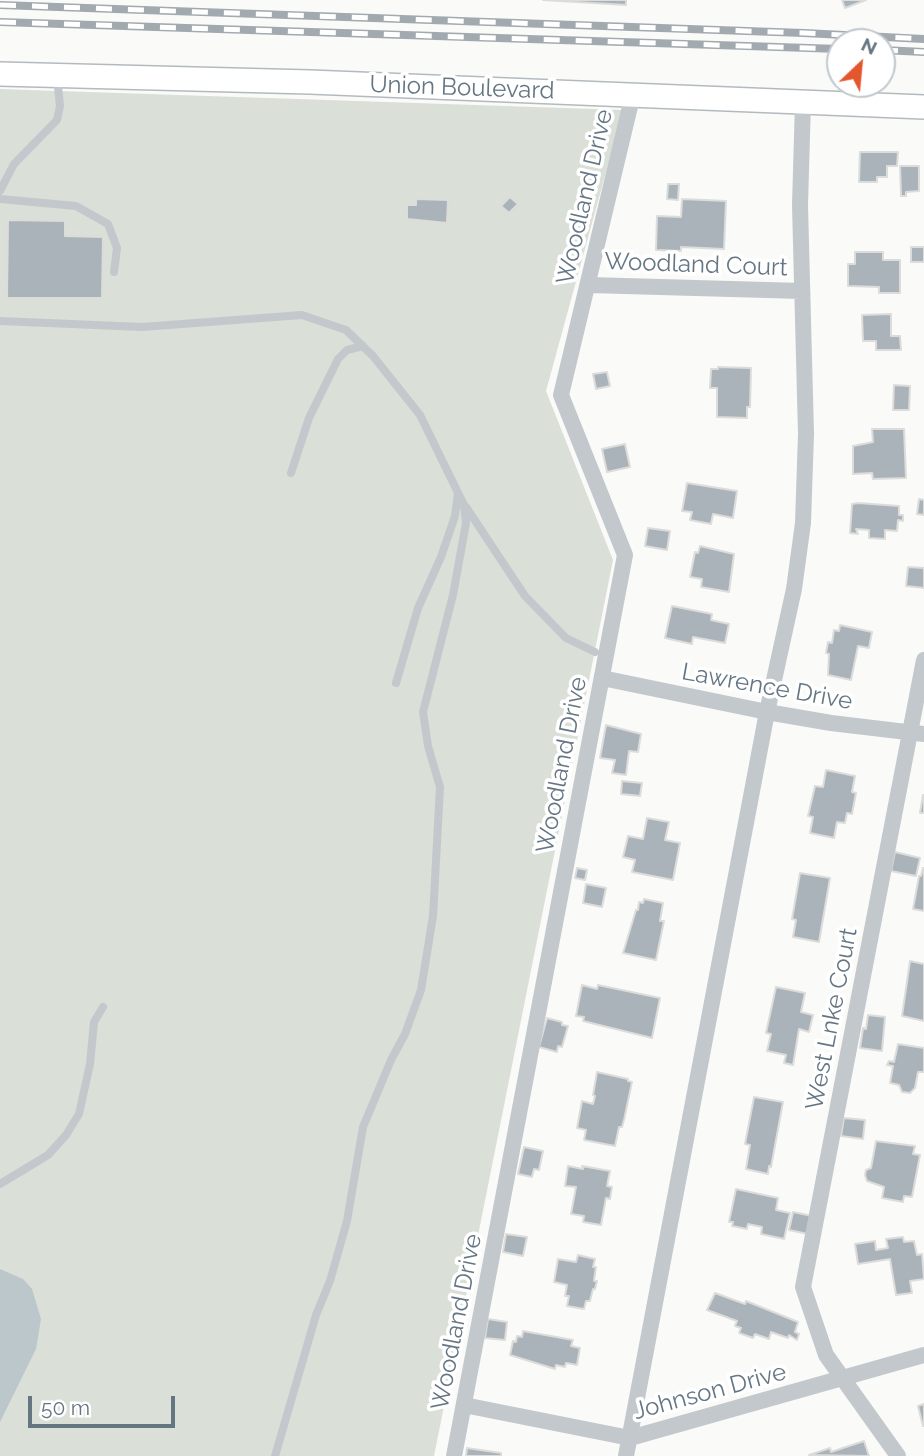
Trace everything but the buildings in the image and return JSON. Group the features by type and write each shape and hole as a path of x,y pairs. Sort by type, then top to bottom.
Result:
{"main road":[{"name":"Union Boulevard","path":"0,74 310,82 924,107"}],"street":[{"name":"Woodland Drive","path":"454,1456 625,555 561,395 633,94"},
{"path":"626,1456 767,712 794,589 803,523 806,434 800,205 803,102"},
{"name":"Woodland Court","path":"589,285 802,291"},
{"name":"West Lnke Court","path":"898,1456 826,1355 803,1287 917,734 924,660"},
{"name":"Lawrence Drive","path":"602,678 767,712 917,734"},
{"name":"Johnson Drive","path":"464,1405 630,1438 924,1355"}],"lane":[{"path":"0,191 14,164 57,120 60,106 57,77"},
{"path":"0,199 76,206 108,224 117,247 114,272"},
{"path":"0,321 142,327 302,315 345,330 373,356 420,415 464,505 525,596 566,638 595,652"},
{"path":"291,473 309,418 338,359 347,350 363,346"},
{"path":"396,682 418,608 441,557 458,493"},
{"path":"275,1456 316,1315 330,1281 347,1221 363,1127 405,1034 421,990 433,916 440,787 428,746 423,712 453,595 466,523 464,505"},
{"path":"0,1184 48,1155 66,1135 79,1114 90,1064 94,1022 103,1007"}],"shaded area":[{"path":"0,89 623,110 546,391 613,560 434,1456 0,1456"},
{"path":"0,1269 23,1279 32,1289 41,1319 36,1349 0,1422"}],"railway":[{"path":"0,5 924,39"},
{"path":"0,22 826,49"},
{"path":"896,51 924,52"}]}
